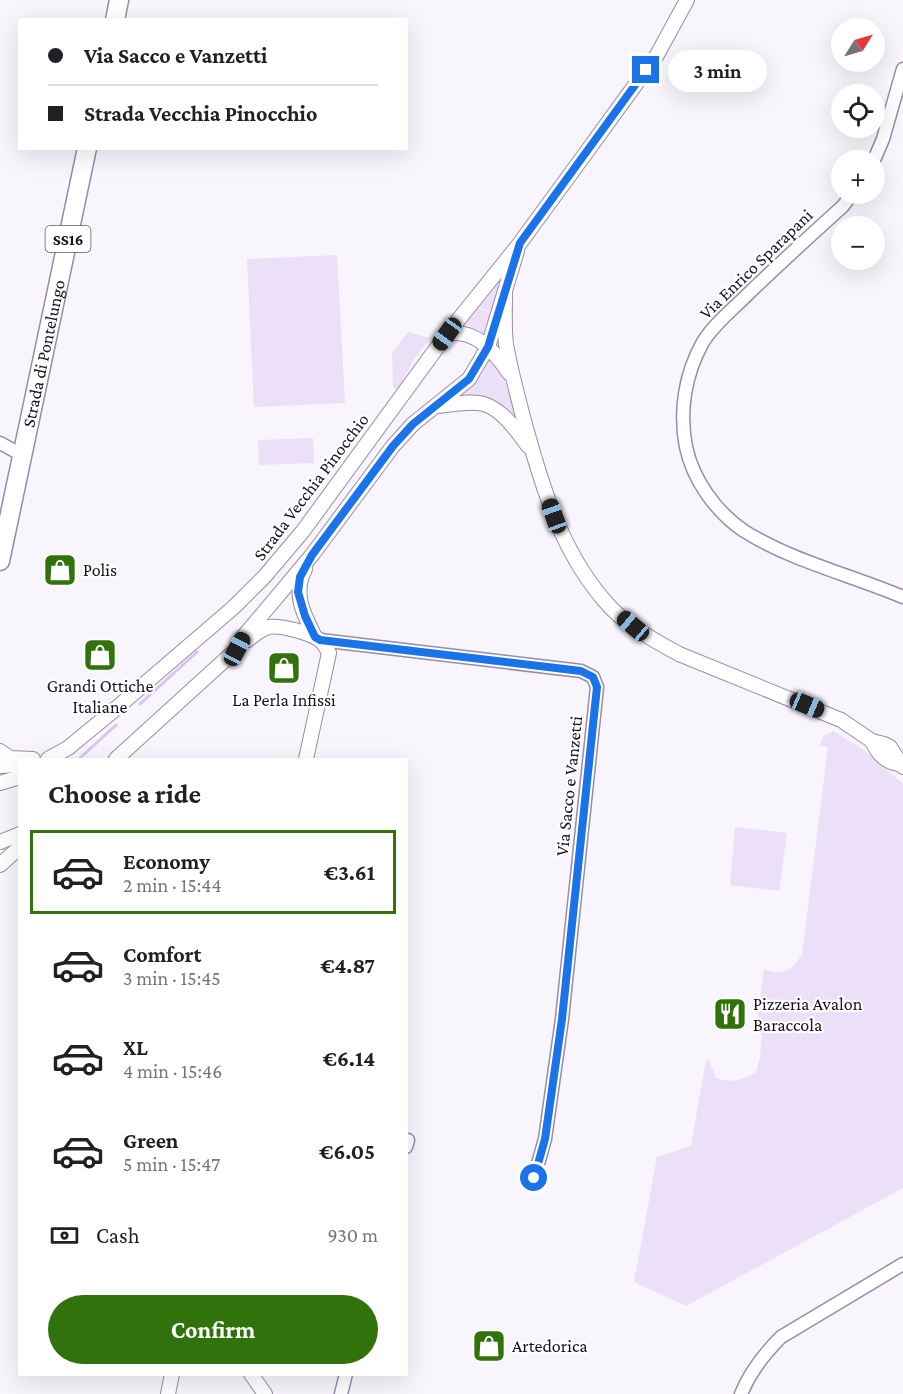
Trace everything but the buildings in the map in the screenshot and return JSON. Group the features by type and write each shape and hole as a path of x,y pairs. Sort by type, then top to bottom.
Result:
{"main road":[{"path":"115,18 119,0"},
{"name":"Strada di Pontelungo","path":"0,561 87,150"}],"street":[{"name":"Strada Vecchia Pinocchio","path":"50,758 69,748 122,704 234,607 266,576 303,531 447,334 520,243 657,55 687,0"},
{"path":"878,150 903,69"},
{"name":"Via Enrico Sparapani","path":"844,204 722,318 704,341 685,390 682,412 684,436 688,455 702,487 720,511 742,529 765,543 903,597"},
{"name":"Strada Vecchia Pinocchio","path":"117,758 237,649 244,636 312,555 393,446 413,424 469,379 488,347 520,243"},
{"path":"505,294 506,342 513,380 539,476 561,536 612,608 654,641 679,654 842,720 872,741 876,751 882,756 901,766"},
{"path":"447,334 465,333 488,347 513,380"},
{"path":"437,406 483,404 512,423 533,453"},
{"name":"Strada di Pontelungo","path":"0,443 22,455"},
{"path":"306,758 328,653 305,616 298,592 300,577 312,555"},
{"name":"Via Sacco e Vanzetti","path":"237,649 266,628 286,628 318,639 581,671 593,677 597,687 562,1019 545,1139 534,1178"},
{"path":"0,751 10,758 18,758"},
{"path":"0,766 18,765"},
{"path":"0,783 18,778"},
{"path":"0,842 18,835"},
{"path":"0,866 18,850"},
{"path":"741,1394 748,1378 767,1351 781,1337 903,1264"},
{"path":"168,1394 172,1376"},
{"path":"252,1376 265,1394"},
{"path":"341,1394 346,1376"}],"shaded area":[{"path":"337,255 345,403 254,407 247,259"},
{"path":"500,278 491,312 478,307"},
{"path":"477,308 491,313 487,334 465,324"},
{"path":"408,332 430,338 413,361 399,388 395,389 392,353"},
{"path":"491,357 502,372 518,421 505,409 460,398 482,375"},
{"path":"313,438 314,463 259,465 258,440"},
{"path":"833,731 867,752 903,784 903,1188 686,1306 634,1282 657,1157 691,1146 706,1060 709,1060 716,1078 722,1080 732,1081 756,1072 760,1057 762,1029 758,1018 764,969 777,972 786,971 802,955 828,747 820,746 824,736"},
{"path":"735,827 787,833 779,891 730,885"}],"waterway":[{"path":"140,704 197,652"},
{"path":"80,758 116,725"}],"place":[{"name":"Polis","path":"60,570"},
{"name":"Grandi Ottiche Italiane","path":"100,655"},
{"name":"La Perla Infissi","path":"284,668"},
{"name":"Pizzeria Avalon Baraccola","path":"730,1014"},
{"name":"Artedorica","path":"489,1346"}],"route":[{"path":"534,1178 545,1139 562,1019 597,687 593,677 581,671 320,640 315,637 305,616 298,592 300,577 312,555 393,446 413,424 469,379 488,347 520,243 646,70"}]}
